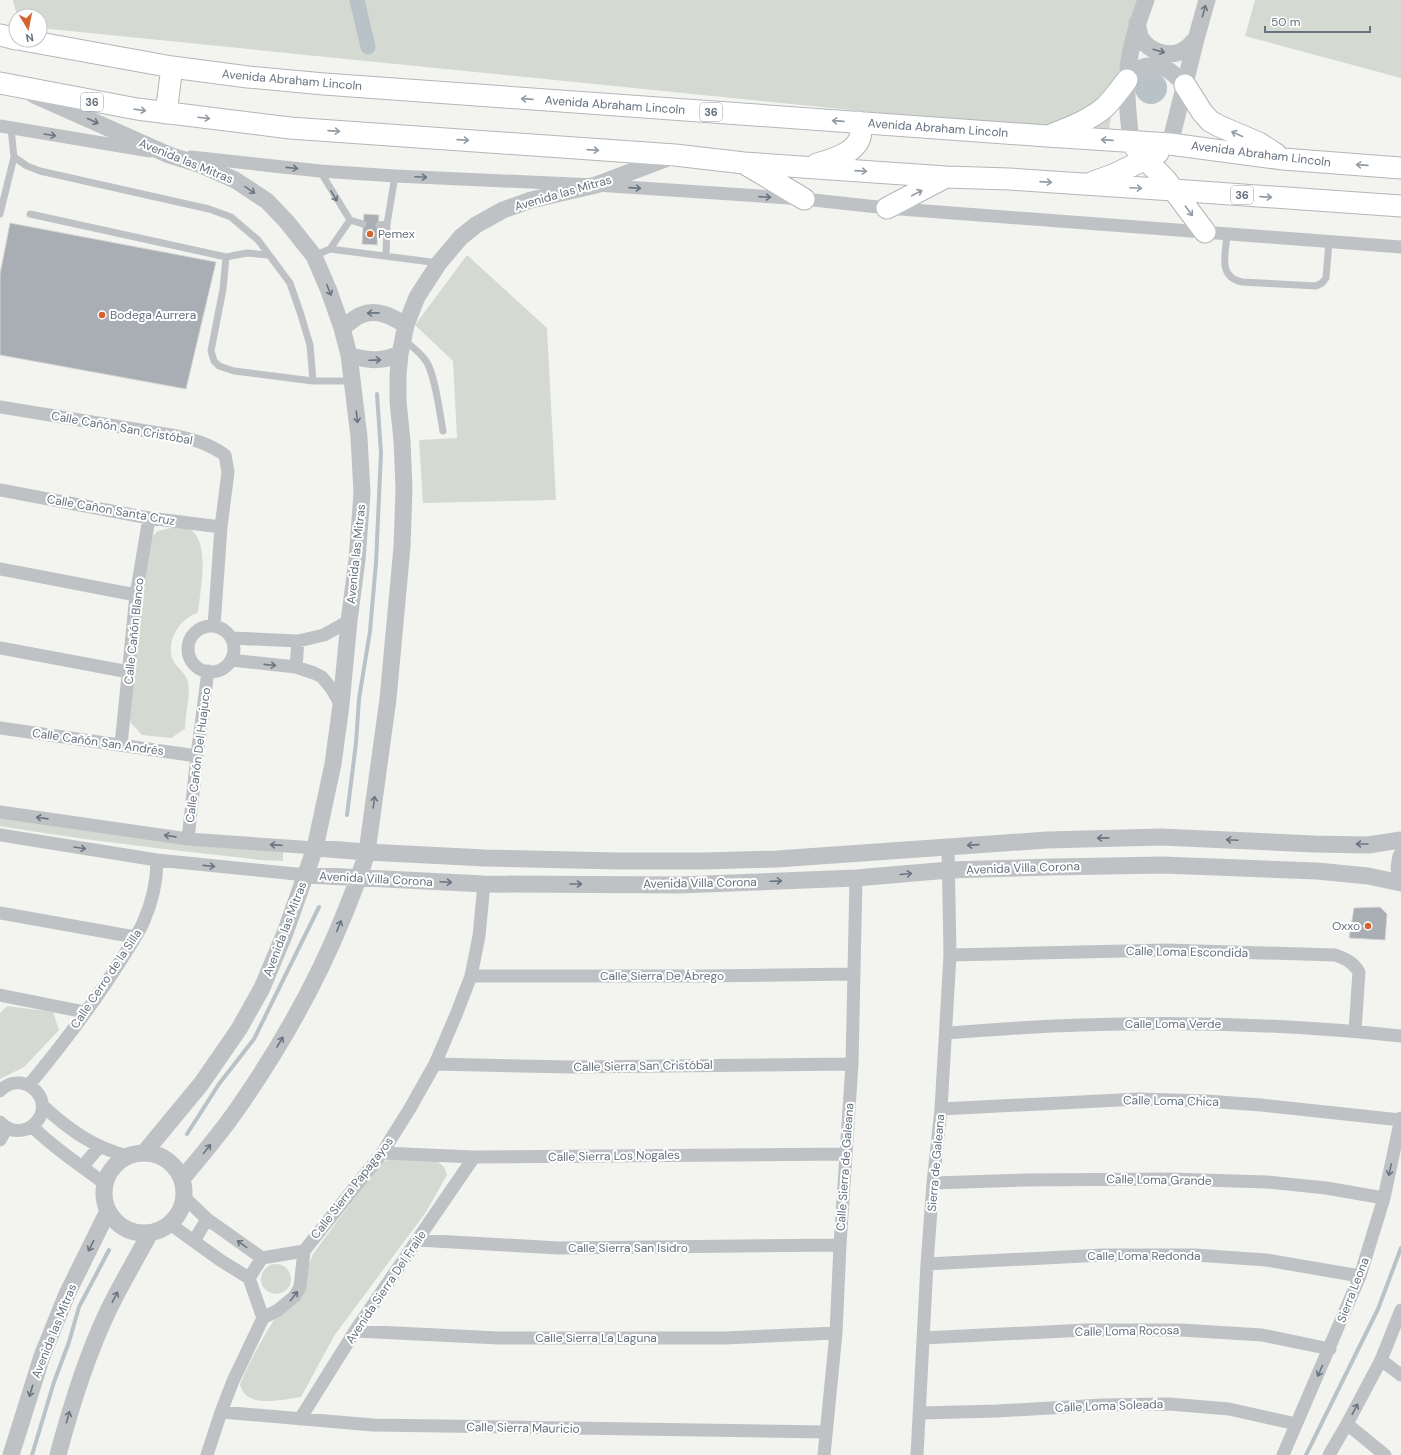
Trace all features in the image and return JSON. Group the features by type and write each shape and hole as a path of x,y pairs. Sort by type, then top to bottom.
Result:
{"main road":[{"name":"Avenida Abraham Lincoln","path":"48,43 172,67 248,77 324,84 1170,144 1283,159 1401,168"},
{"path":"166,113 172,67"},
{"path":"1047,136 1072,126 1104,107 1127,77"},
{"path":"1185,85 1202,112 1210,120 1219,126 1259,143 1283,159"},
{"name":"36","path":"9,86 105,104 290,128 675,155 744,163 946,177 1009,179 1401,206"},
{"path":"808,167 832,160 850,151 856,146 861,130 859,122"},
{"path":"1131,142 1166,180 1205,232"},
{"path":"1083,185 1113,175 1146,160 1170,144"},
{"path":"744,163 804,199"},
{"path":"887,208 946,177"}],"street":[{"path":"1131,142 1127,77 1137,23 1146,0"},
{"path":"1170,144 1207,0"},
{"path":"1137,23 1141,38 1153,50 1162,53 1174,53 1184,50 1196,38"},
{"path":"1127,77 1148,66 1160,66 1170,70 1185,85"},
{"name":"Avenida las Mitras","path":"9,86 169,155 200,165 236,180 267,201 287,222 314,256 329,291 342,328 349,356 359,437 362,493 357,560 341,706 333,764 315,848 285,933 262,988 239,1029 201,1084 144,1153"},
{"path":"6,127 169,155 320,171 804,199 887,208 1401,247"},
{"name":"Avenida las Mitras","path":"182,1179 238,1109 274,1054 300,1009 329,952 360,877 367,852 388,698 402,547 404,489 402,441 398,401 398,375 403,339 417,297 439,263 461,236 476,225 503,210 531,200 596,186 675,155"},
{"path":"342,328 360,315 370,312 390,315 403,339 390,359 365,360 349,356"},
{"name":"Calle Cañón San Cristóbal","path":"0,406 177,436 202,442 215,448 225,455 228,472 221,527"},
{"name":"Calle Cañon Santa Cruz","path":"0,490 150,518 221,527"},
{"name":"Calle Cañón Blanco","path":"121,746 136,595 150,518"},
{"path":"214,626 221,527"},
{"path":"0,569 136,595"},
{"path":"231,638 298,641 324,635 349,622"},
{"path":"207,626 221,628 227,632 231,638 234,645 234,653 231,660 222,669 208,671 201,669 191,660 188,646 190,639 200,629 207,626"},
{"path":"296,667 298,641"},
{"path":"0,648 129,672"},
{"path":"231,660 296,667 314,673 322,677 331,688 341,706"},
{"name":"Calle Cañón Del Huajuco","path":"188,839 208,671"},
{"name":"Calle Cañón San Andrés","path":"0,728 197,756"},
{"name":"Avenida Villa Corona","path":"0,812 188,839 367,852 485,858 609,861 704,861 785,858 1047,840 1154,837 1368,845 1401,840"},
{"name":"Avenida Villa Corona","path":"0,835 157,860 306,875 484,884 679,885 856,878 949,870 1164,865 1317,871 1368,876 1401,883"},
{"name":"Sierra de Galeana","path":"917,1455 927,1264 933,1183 941,1109 950,956 948,847"},
{"path":"1401,856 1399,868 1401,877"},
{"name":"Calle Cerro de la Silla","path":"29,1085 57,1051 109,980 143,924 149,909 157,875 157,860"},
{"name":"Calle Sierra de Galeana","path":"824,1455 836,1333 845,1154 852,1064 856,878"},
{"name":"Calle Sierra Papagayos","path":"263,1318 278,1310 295,1296 300,1287 304,1251 382,1153 435,1064 456,1015 470,976 479,936 484,884"},
{"path":"0,913 135,937"},
{"name":"Calle Loma Escondida","path":"950,956 1166,950 1335,955 1354,964 1359,972 1355,1031"},
{"name":"Calle Sierra De Ábrego","path":"470,976 703,976 853,974"},
{"path":"2,999 85,1012"},
{"name":"Calle Loma Verde","path":"946,1033 1081,1025 1194,1023 1355,1031 1401,1036"},
{"name":"Calle Sierra San Cristóbal","path":"435,1064 569,1067 852,1064"},
{"path":"0,1091 9,1084 16,1082 29,1085 38,1094 42,1105 72,1131 99,1147 128,1156"},
{"name":"Calle Loma Chica","path":"941,1109 1139,1099 1206,1101 1261,1105 1401,1119"},
{"path":"0,1140 4,1125 17,1130 27,1129 32,1126 40,1117 42,1105"},
{"name":"Sierra Leona","path":"1283,1455 1330,1349 1360,1276 1384,1198 1401,1119"},
{"path":"46,1140 60,1122"},
{"path":"32,1126 46,1140 83,1166 105,1184"},
{"path":"83,1166 99,1147"},
{"path":"144,1153 160,1156 174,1165 182,1179 184,1198 180,1212 170,1224 150,1233 137,1232 125,1228 116,1221 108,1211 105,1198 105,1184 117,1163 128,1156 144,1153"},
{"name":"Calle Sierra Los Nogales","path":"382,1153 474,1157 845,1154"},
{"name":"Avenida Sierra Del Fraile","path":"300,1419 355,1331 474,1157"},
{"name":"Calle Loma Grande","path":"933,1183 1031,1180 1222,1180 1267,1182 1326,1188 1384,1198"},
{"path":"184,1198 207,1219 262,1258 304,1251"},
{"name":"Avenida las Mitras","path":"11,1455 42,1356 67,1294 108,1211"},
{"path":"194,1241 207,1219"},
{"path":"170,1224 220,1260 249,1278 263,1318 246,1352 221,1412 207,1455"},
{"path":"58,1455 68,1414 85,1364 108,1311 150,1233"},
{"name":"Calle Sierra San Isidro","path":"417,1240 559,1248 840,1246"},
{"name":"Calle Loma Redonda","path":"927,1264 1103,1255 1195,1255 1266,1260 1360,1276"},
{"path":"249,1278 262,1258"},
{"path":"1329,1455 1381,1360 1401,1310"},
{"name":"Calle Loma Rocosa","path":"923,1338 1086,1330 1173,1330 1262,1335 1330,1349"},
{"name":"Calle Sierra La Laguna","path":"355,1331 500,1338 724,1338 836,1333"},
{"path":"1381,1360 1401,1375"},
{"name":"Calle Loma Soleada","path":"920,1413 997,1411 1102,1404 1169,1404 1229,1409 1296,1424"},
{"name":"Calle Sierra Mauricio","path":"221,1412 373,1425 826,1432"},
{"path":"1347,1424 1385,1455"}],"lane":[{"path":"0,214 14,157 6,127"},
{"path":"14,157 27,166 40,171 209,209 231,217 258,240 290,283 302,315 310,345 313,381"},
{"path":"320,171 350,220 363,224"},
{"path":"386,256 388,224 395,176"},
{"path":"30,214 226,257 247,253 268,255"},
{"path":"330,249 350,220"},
{"path":"379,225 388,224"},
{"path":"1228,234 1225,264 1226,271 1229,277 1234,281 1242,282 1316,286 1322,283 1326,278 1329,241"},
{"path":"314,256 330,249 439,263"},
{"path":"226,257 223,289 211,350 214,362 218,366 234,370 313,381 352,381"},
{"path":"403,339 419,352 427,362 432,375 443,431"}],"shaded area":[{"path":"13,0 1140,0 1119,69 1108,136 48,29 48,8 15,8"},
{"path":"1255,0 1401,0 1401,78 1245,36"},
{"path":"1151,72 1157,73 1164,79 1167,88 1166,94 1160,101 1151,104 1145,103 1138,97 1135,88 1136,82 1142,75"},
{"path":"467,255 547,328 556,500 423,503 419,440 457,438 453,361 415,325"},
{"path":"175,527 187,528 195,533 200,542 203,566 198,612 186,619 181,624 172,640 171,645 172,657 187,679 189,693 185,729 171,738 142,735 131,723 129,715 146,541 158,531"},
{"path":"0,815 283,852 283,861 261,860 98,841 0,826"},
{"path":"7,1006 53,1012 59,1030 24,1067 0,1079 0,1013"},
{"path":"391,1159 437,1161 444,1167 447,1175 426,1212 334,1336 301,1397 265,1401 257,1400 246,1395 240,1384 252,1358 266,1333 301,1279 313,1254 381,1162"},
{"path":"276,1264 287,1268 291,1279 287,1290 276,1294 265,1290 261,1279 265,1268"}],"building":[{"name":"Pemex","path":"364,214 379,215 377,245 362,244"},
{"name":"Bodega Aurrera","path":"10,223 216,262 186,389 0,355 0,274"},
{"name":"Oxxo","path":"1380,907 1387,914 1385,940 1349,938 1354,908"}],"waterway":[{"path":"357,0 368,47"},
{"path":"347,815 356,743 359,699 370,631 376,563 381,453 377,394"},
{"path":"187,1134 219,1084 254,1039 319,907"},
{"path":"1306,1455 1378,1309 1401,1248"},
{"path":"32,1455 79,1307 109,1250"}],"place":[{"name":"Pemex","path":"370,234"},
{"name":"Bodega Aurrera","path":"102,315"},
{"name":"Oxxo","path":"1368,926"}]}
